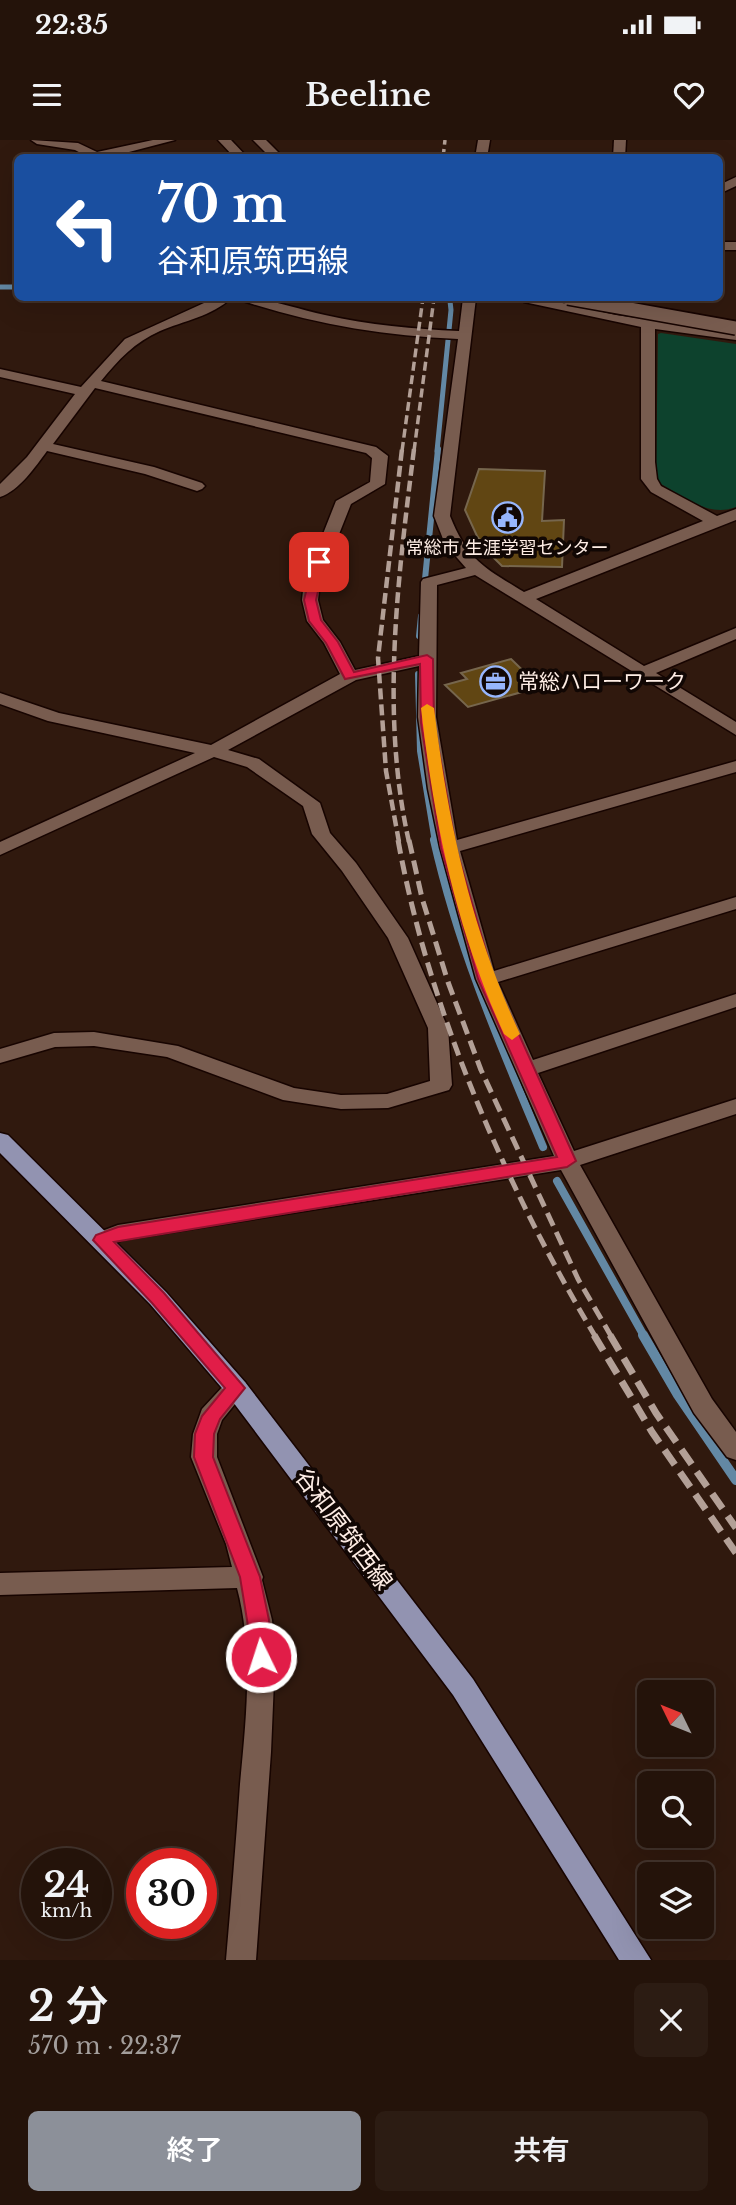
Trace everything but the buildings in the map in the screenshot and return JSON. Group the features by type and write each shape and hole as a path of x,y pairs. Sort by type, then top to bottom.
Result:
{"main road":[{"name":"谷和原筑西線","path":"0,1140 158,1298 236,1388 463,1687 636,1960"}],"street":[{"path":"37,140 78,147 91,154"},
{"path":"109,154 169,140"},
{"path":"224,140 238,154"},
{"path":"242,140 257,154"},
{"path":"259,140 274,154"},
{"path":"0,492 44,446 88,387 128,343 219,301"},
{"path":"257,301 291,313 345,324 408,334 466,335"},
{"path":"470,301 442,516 453,544 477,570 736,730"},
{"path":"539,301 641,322 736,335"},
{"path":"583,301 736,328"},
{"path":"620,301 641,322 649,479 656,489 716,522"},
{"path":"629,301 736,321"},
{"path":"0,373 88,387 371,450 380,456 377,484 344,501 312,582 310,600 315,621 332,642 350,677"},
{"path":"44,446 149,470 197,486"},
{"path":"522,599 736,514"},
{"path":"477,570 429,582 428,723 449,848 486,979 567,1161 703,1406 736,1450"},
{"path":"644,672 736,633"},
{"path":"0,849 213,751 350,677 427,659"},
{"path":"0,698 54,717 213,751 253,763 311,803 321,834 349,867 398,938 438,1028 441,1085 388,1101 341,1102 291,1095 171,1051 94,1039 54,1040 0,1056"},
{"path":"449,848 736,766"},
{"path":"486,979 736,903"},
{"path":"528,1069 736,1000"},
{"path":"102,1240 118,1233 567,1161 736,1106"},
{"path":"236,1388 211,1416 205,1434 204,1457 250,1577 259,1620 261,1657 241,1960"},
{"path":"0,1584 250,1577"}],"green space":[{"path":"658,334 736,344 736,507 726,510 706,508 659,483 656,474"}],"waterway":[{"path":"0,287 14,287"},
{"path":"437,451 450,301"},
{"path":"424,589 438,449"},
{"path":"419,636 421,616"},
{"path":"418,674 420,751 435,842"},
{"path":"434,840 468,958 543,1147"},
{"path":"557,1181 644,1336"},
{"path":"643,1335 678,1395 736,1480"}],"railway":[{"path":"443,154 445,140"},
{"path":"402,451 423,301"},
{"path":"414,451 434,301"},
{"path":"399,842 386,771 378,658 402,449"},
{"path":"409,842 400,794 394,695 398,596 414,449"},
{"path":"398,840 429,969 475,1096 531,1220 595,1336"},
{"path":"409,840 422,898 448,982 481,1070 578,1279 611,1336"},
{"path":"594,1335 652,1432 736,1553"},
{"path":"610,1335 656,1413 736,1528"}],"slow traffic":[{"path":"427,708 437,789 449,848 486,979 512,1034"}],"place":[{"name":"常総市 生涯学習センター","path":"507,518"},
{"name":"常総ハローワーク","path":"495,682"}],"route":[{"path":"261,1657 259,1620 250,1577 204,1457 205,1434 211,1416 236,1388 158,1298 102,1240 118,1233 567,1161 486,979 449,848 428,723 427,659 350,677 332,642 315,621 310,600 312,582 319,562"}]}
